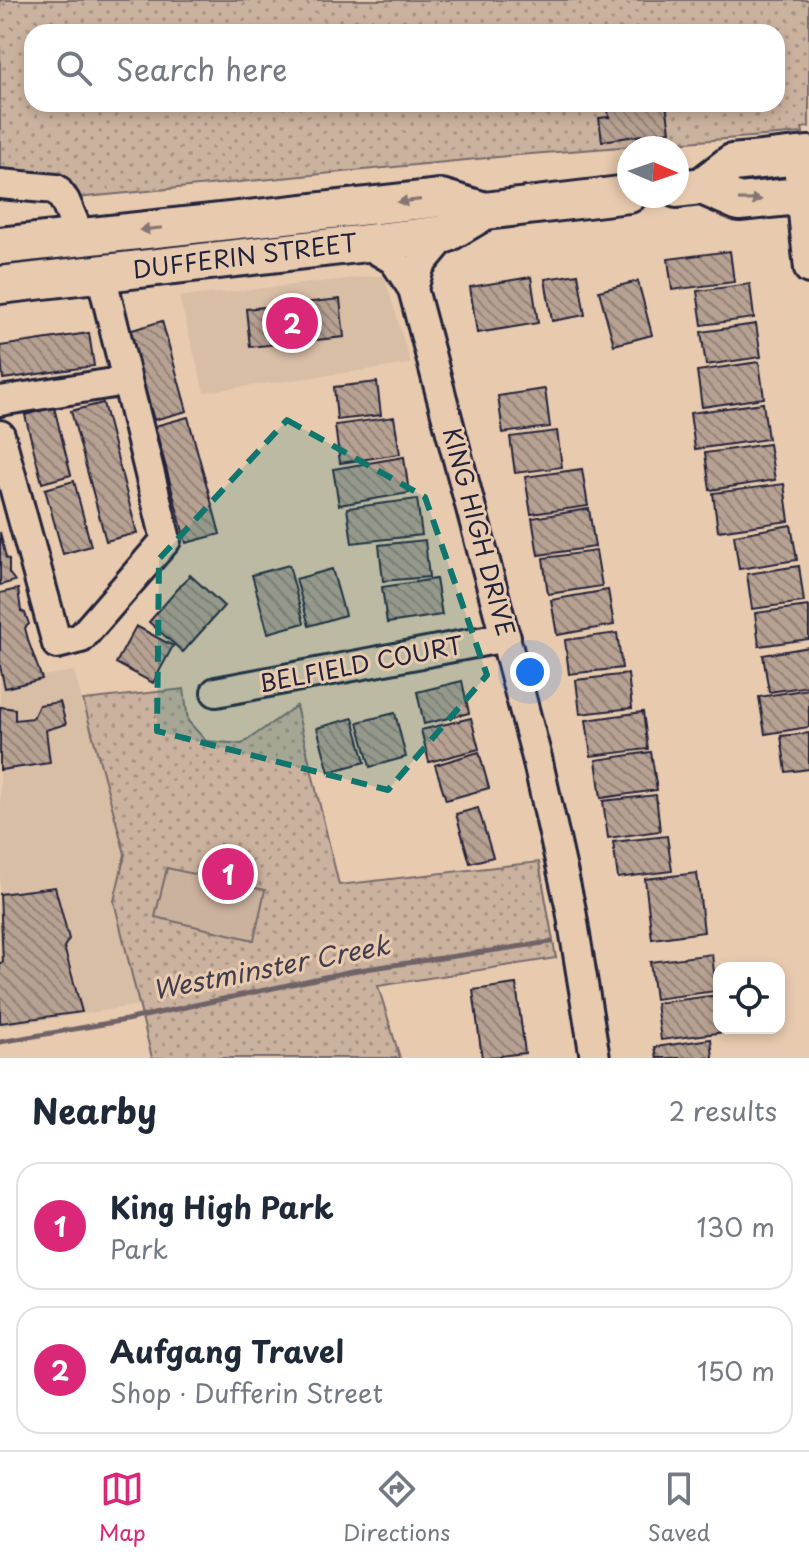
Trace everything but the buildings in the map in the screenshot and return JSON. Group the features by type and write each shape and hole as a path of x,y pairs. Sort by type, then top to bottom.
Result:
{"main road":[{"path":"689,187 732,163 803,155"},
{"path":"689,187 739,202 806,196"},
{"name":"DUFFERIN STREET","path":"0,246 441,198 485,211 617,195"},
{"name":"DUFFERIN STREET","path":"0,285 446,234 485,211"},
{"path":"0,254 72,238"}],"street":[{"path":"803,155 809,269"},
{"path":"0,184 56,189 72,238"},
{"path":"413,289 420,265 446,234"},
{"name":"KING HIGH DRIVE","path":"365,243 394,260 413,289 506,637 571,910 595,1058"},
{"path":"0,435 57,644 81,638 166,540 101,274"},
{"path":"0,401 126,381"},
{"name":"BELFIELD COURT","path":"216,692 506,637"}],"highlighted area":[{"path":"287,420 425,497 487,675 388,790 157,731 159,559"}],"shaded area":[{"path":"0,0 809,0 809,127 802,128 803,133 689,142 689,136 617,136 617,147 76,198 0,200"},
{"path":"384,275 411,364 204,392 179,297"},
{"path":"0,656 8,681 74,671 125,854 114,901 139,1005 0,1027"},
{"path":"184,689 188,721 206,741 242,744 296,706 339,885 539,862 556,958 378,986 400,1058 152,1058 114,901 125,854 83,700"},
{"path":"167,868 265,890 254,940 155,917"}],"waterway":[{"name":"Westminster Creek","path":"0,1042 126,1020 352,971 551,942"}],"place":[{"name":"Aufgang Travel","path":"292,323"},
{"name":"King High Park","path":"228,874"}]}
